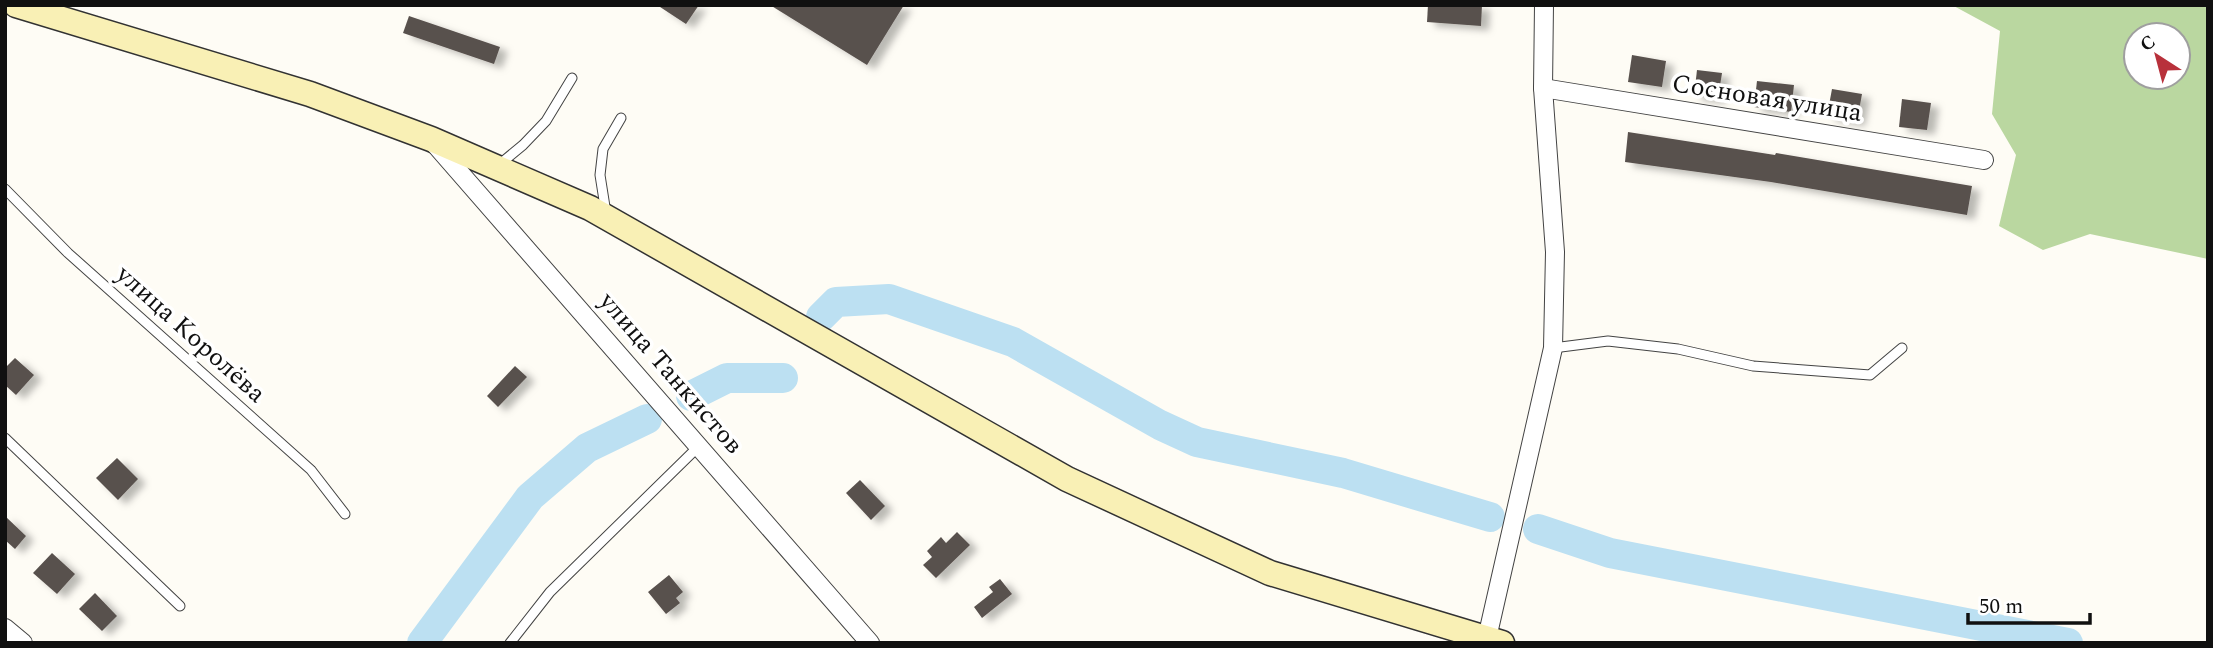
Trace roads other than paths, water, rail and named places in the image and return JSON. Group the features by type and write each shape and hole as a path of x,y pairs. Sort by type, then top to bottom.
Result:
{"main road":[{"path":"16,5 310,94 431,139 590,208 1067,479 1270,573 1494,641"}],"street":[{"path":"1494,641 1553,348 1555,252 1543,88 1544,5"},
{"name":"Сосновая улица","path":"1543,88 1984,160"},
{"name":"улица Танкистов","path":"431,139 870,643"},
{"path":"5,628 23,643"}],"lane":[{"path":"496,168 546,121 572,78"},
{"path":"608,218 600,175 603,149 621,118"},
{"name":"улица Королёва","path":"5,189 68,253 312,470 345,514"},
{"path":"1553,348 1608,341 1678,349 1753,366 1870,375 1902,348"},
{"path":"5,438 180,606"},
{"path":"510,643 550,592 700,445"}],"waterway":[{"path":"821,317 836,302 889,299 1013,342 1160,425 1197,442 1343,473 1490,517"},
{"path":"691,396 727,378 783,378"},
{"path":"422,643 530,497 587,448 647,419"},
{"path":"1538,529 1610,553 2068,643"}]}
